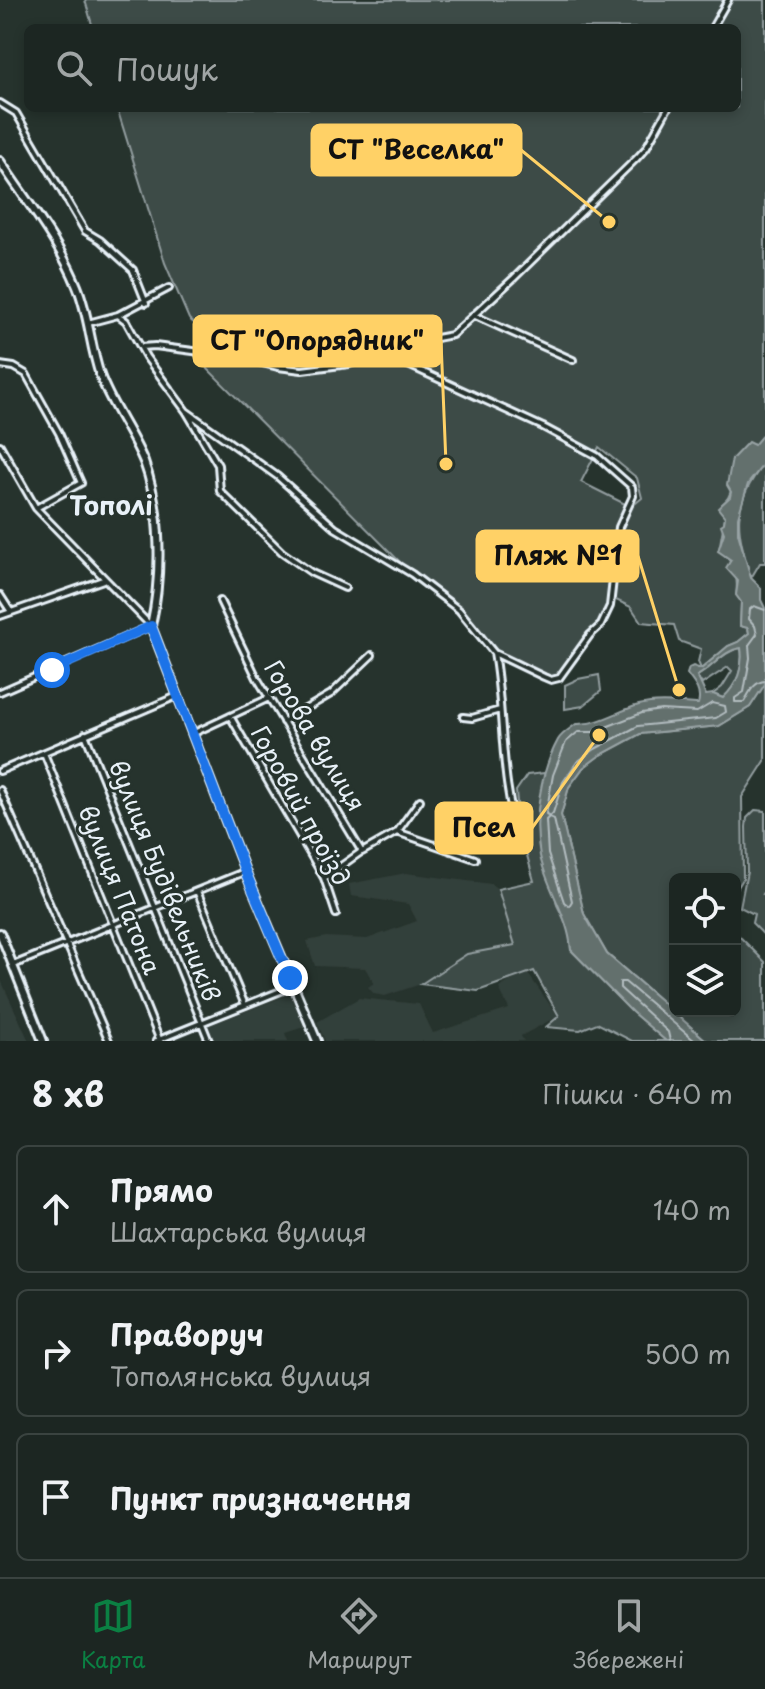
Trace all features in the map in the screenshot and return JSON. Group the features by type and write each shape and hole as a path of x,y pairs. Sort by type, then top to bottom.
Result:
{"street":[{"path":"714,24 728,0"},
{"path":"0,103 16,113 85,231 100,240 133,270 146,303"},
{"path":"141,347 155,346 239,357 302,370 349,364 404,344 452,335 637,158 666,112"},
{"path":"0,161 42,223 77,284 100,376 140,452 150,487 157,536 155,606 151,626"},
{"path":"88,323 146,303 169,288"},
{"path":"118,315 126,321 218,465 220,491 282,552 312,573 345,588"},
{"path":"473,315 573,360"},
{"path":"186,411 277,476 335,528 412,574 459,610 494,653 551,680 563,675 590,635 601,625 610,606 619,527 633,490 597,456 543,427 382,353"},
{"path":"0,365 14,367 26,374 59,433 81,483 36,508"},
{"path":"0,445 36,508 151,626 245,871 317,1041"},
{"path":"0,616 105,579"},
{"path":"0,595 11,612"},
{"name":"Горова вулиця","path":"220,601 269,698 362,852"},
{"path":"0,692 151,626"},
{"path":"494,653 500,735 515,827 521,842"},
{"path":"283,722 331,694 372,655"},
{"path":"0,771 177,696"},
{"path":"192,734 269,698"},
{"path":"463,717 472,718 500,710"},
{"name":"Горовий проїзд","path":"230,716 324,878 336,914"},
{"name":"вулиця Будівельників","path":"85,734 209,1041"},
{"name":"вулиця Патона","path":"44,753 158,1040"},
{"path":"0,790 109,1041"},
{"path":"324,878 397,832 420,800"},
{"path":"397,832 475,859"},
{"path":"13,965 245,871"},
{"path":"197,891 245,1005"},
{"path":"0,933 43,1041"},
{"path":"158,1040 293,986"}],"shaded area":[{"path":"85,0 765,0 765,432 754,446 748,443 732,459 732,483 729,495 722,504 725,517 719,550 734,570 736,595 741,601 740,626 748,628 749,633 701,669 698,662 701,649 679,641 674,625 641,622 631,607 612,598 601,625 563,675 555,680 494,653 459,610 412,574 194,355 209,336 189,319 165,263 118,112 741,112 741,24 92,24","holes":["599,447 637,478 642,498 631,507 581,482"]},
{"path":"765,462 765,563 760,563 751,578 739,518 746,492"},
{"path":"741,648 740,669 732,687 723,698 713,694 722,687 732,671 728,667 702,684 697,676 728,653"},
{"path":"599,675 601,691 583,706 565,709 565,685"},
{"path":"765,684 765,761 742,797 743,879 741,882 741,873 669,873 669,1008 607,954 584,914 561,815 569,787 583,768 599,756 640,734 719,726 750,707"},
{"path":"545,773 538,811 557,905 569,929 571,950 632,1012 666,1041 632,1041 597,1023 580,1030 546,1027 559,1016 534,971 478,991 421,984 467,954 515,945 498,889 534,881 519,826 516,791 527,775"},
{"path":"755,810 765,811 765,936 752,923 754,914 741,908 747,872 747,818"},
{"path":"406,873 491,884 498,889 515,946 467,954 421,984 385,996 374,994 368,987 374,983 365,968 315,966 307,941 326,937 367,939 417,921 408,904 351,896 349,884"},
{"path":"741,938 765,962 765,1041 707,1041 679,1017 741,1017"},
{"path":"526,971 558,1016 521,1036 524,1041 325,1041 317,1022 359,998 419,1004 433,1033 509,1009 499,988"},
{"path":"0,978 29,1041 0,1041"},
{"path":"290,994 304,1027 285,1033 288,1041 214,1041 208,1026"}],"water":[{"path":"765,432 765,462 748,484 738,517 738,533 751,578 761,588 765,608 765,684 750,707 719,726 640,734 599,756 583,768 569,787 561,815 584,914 607,954 669,1008 669,1017 679,1017 707,1041 666,1041 632,1012 571,950 566,926 540,856 537,827 540,796 552,753 566,731 576,724 592,722 646,703 698,704 698,692 687,674 689,668 701,669 749,633 748,628 740,626 741,602 736,595 738,581 726,568 731,560 718,551 725,517 718,508 730,497 727,485 732,459 748,442 754,445","holes":["741,648 736,681 723,698 706,695 697,676 735,649"]}],"place":[{"name":"СТ \"Веселка\"","path":"609,222"},
{"name":"СТ \"Опорядник\"","path":"446,464"},
{"name":"Пляж №1","path":"679,690"},
{"name":"Псел","path":"599,735"}],"district":[{"name":"Тополі","path":"111,506"}],"route":[{"path":"52,670 151,626 245,871 290,978"}]}
